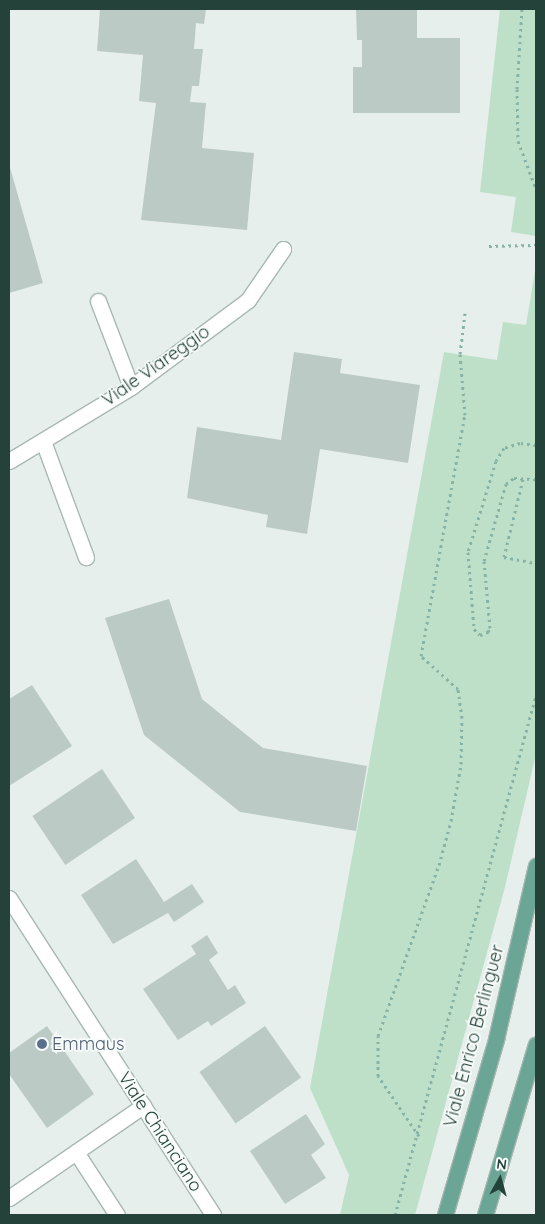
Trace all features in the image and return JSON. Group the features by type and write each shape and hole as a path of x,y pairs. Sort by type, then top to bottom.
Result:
{"main road":[{"name":"Viale Enrico Berlinguer","path":"445,1215 496,1039 536,866"},
{"path":"485,1215 536,1044"}],"street":[{"name":"Viale Viareggio","path":"9,461 131,387 248,300 283,249"},
{"path":"98,301 131,387"},
{"path":"42,441 86,557"},
{"name":"Viale Chianciano","path":"9,898 213,1215"},
{"path":"9,1198 143,1106"},
{"path":"76,1152 118,1215"}],"path":[{"path":"522,9 517,88 518,141 536,189"},
{"path":"489,246 536,245"},
{"path":"419,1136 378,1076 378,1036 439,865 451,821 461,764 462,718 458,689 421,656 465,415 460,354 464,313"},
{"path":"536,445 520,443 504,448 496,461 468,552 474,629 480,635 488,632 490,628 484,561 486,545 506,484 514,478 536,479"},
{"path":"523,479 504,557 536,563"},
{"path":"395,1215 419,1136 536,695"}],"green space":[{"path":"500,9 536,9 536,236 511,232 516,197 480,192"},
{"path":"536,265 536,754 505,887 415,1215 340,1215 349,1175 310,1088 444,352 497,360 503,322 526,325"}],"building":[{"path":"100,9 206,9 204,24 196,23 194,49 203,49 199,86 192,86 190,102 206,103 202,148 254,153 247,230 141,220 156,103 139,101 143,55 97,51"},
{"path":"356,9 417,9 417,38 460,38 460,113 353,113 353,67 362,67 362,40 357,40"},
{"path":"9,164 43,283 9,293"},
{"path":"294,352 342,359 340,373 420,385 408,463 320,449 307,534 266,527 268,515 187,498 197,427 281,440"},
{"path":"169,599 202,699 263,748 367,766 356,831 240,812 144,735 105,618"},
{"path":"32,685 72,746 9,786 9,699"},
{"path":"102,769 135,818 65,865 32,816"},
{"path":"136,859 164,902 192,884 204,902 174,922 168,913 113,944 81,895"},
{"path":"207,935 218,953 209,960 228,990 235,985 246,1003 211,1026 208,1021 178,1040 143,989 196,954 191,946"},
{"path":"47,1026 94,1094 47,1128 9,1074 9,1053"},
{"path":"265,1026 301,1078 236,1123 199,1072"},
{"path":"306,1114 325,1144 311,1155 326,1178 285,1204 250,1151"}],"place":[{"name":"Emmaus","path":"42,1044"}]}
